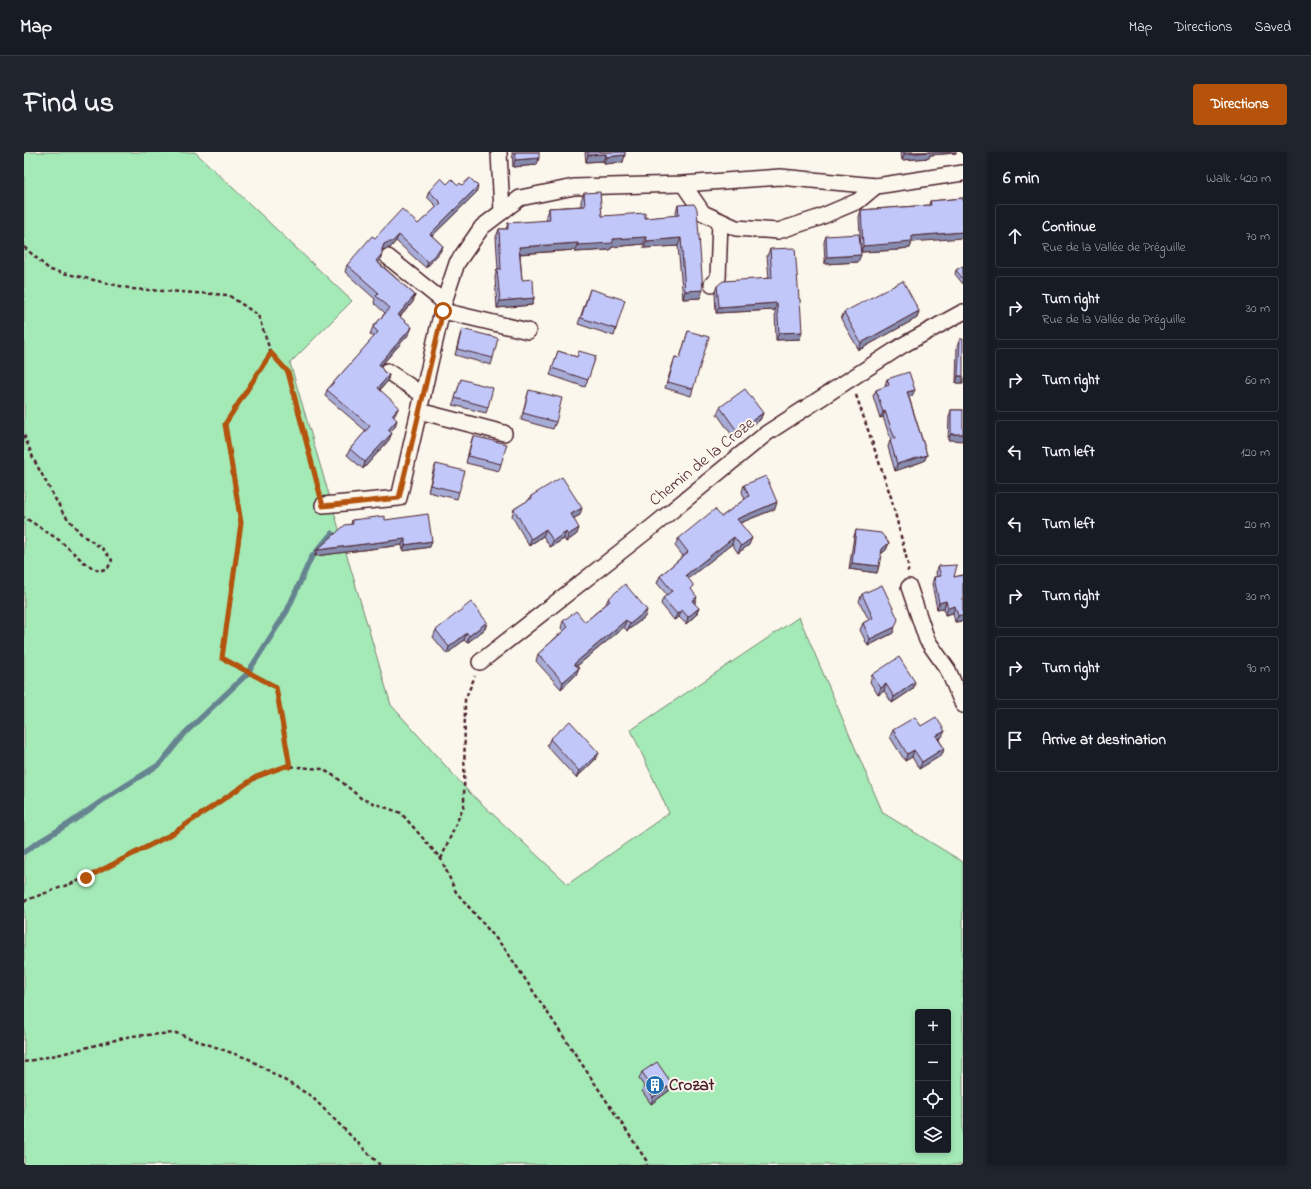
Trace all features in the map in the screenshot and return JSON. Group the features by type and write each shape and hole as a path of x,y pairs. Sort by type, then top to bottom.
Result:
{"street":[{"path":"499,152 502,212"},
{"path":"323,506 399,498 444,306 457,263 482,228 520,198 574,187 683,184 780,177 876,186 963,173"},
{"path":"683,184 703,213 736,228 778,231 818,218 858,201 876,186"},
{"path":"712,284 718,278 720,221"},
{"path":"388,257 444,306 528,331"},
{"name":"Chemin de la Croze","path":"480,662 652,527 767,434 904,345 963,312"},
{"path":"387,370 423,395"},
{"path":"419,411 504,433"},
{"path":"909,587 927,640 948,670 963,705"}],"path":[{"path":"24,247 50,270 133,289 228,295 258,314 271,353 288,372 323,506"},
{"path":"271,353 225,424 241,523 222,658 276,687 290,767"},
{"path":"851,379 891,497 908,564 909,587"},
{"path":"24,435 34,460 63,513 82,535 102,549 112,560 108,568 99,571 86,564 59,540 24,518"},
{"path":"441,859 464,805 466,700 480,662"},
{"path":"24,901 86,878 172,834 256,777 286,766 322,769 336,777 362,799 401,813 441,859 456,892 505,949 646,1160 647,1165"},
{"path":"24,1062 131,1036 176,1033 249,1059 311,1096 380,1165"}],"green space":[{"path":"24,152 195,152 352,301 290,363 391,705 469,792 568,884 669,813 631,730 799,617 883,813 963,862 963,1165 24,1165"}],"building":[{"path":"515,152 539,152 539,158 515,160"},
{"path":"588,152 625,152 625,155 606,157 606,154 588,155"},
{"path":"904,152 928,152 904,154"},
{"path":"441,178 447,184 452,179 458,185 460,183 462,185 470,178 478,186 430,234 443,246 428,262 399,235 392,242 384,244 382,254 376,261 415,295 398,315 412,327 379,364 384,372 389,375 378,388 399,407 392,415 397,420 388,430 392,433 365,462 350,449 370,426 327,390 378,332 373,327 390,308 376,296 379,293 347,265 372,236 375,238 402,209 418,224 441,203 429,191"},
{"path":"600,192 602,216 645,213 645,218 679,215 678,205 694,204 697,209 703,290 685,291 681,238 647,241 646,237 613,239 613,243 578,245 578,243 519,247 522,280 533,279 534,298 500,301 497,269 501,269 499,229 508,229 508,223 550,220 549,208 585,206 584,193"},
{"path":"963,198 963,232 912,236 912,241 863,246 861,210 931,205 930,201"},
{"path":"859,234 861,255 827,257 826,236"},
{"path":"795,248 802,332 779,333 777,303 719,307 717,286 723,281 772,278 770,249"},
{"path":"963,266 963,279 956,270"},
{"path":"903,281 919,311 861,343 844,312"},
{"path":"590,289 625,300 616,329 581,318"},
{"path":"462,329 498,338 493,358 457,349"},
{"path":"688,331 709,337 693,389 668,382 675,357 680,358"},
{"path":"960,339 963,339 963,376 958,376"},
{"path":"558,351 577,357 579,351 596,356 588,380 552,368"},
{"path":"909,372 915,390 907,392 927,455 897,464 890,440 895,439 885,411 883,412 876,390 889,385 887,379"},
{"path":"461,379 493,388 488,407 455,398"},
{"path":"745,389 763,413 737,431 720,407"},
{"path":"529,390 562,398 556,422 523,413"},
{"path":"951,410 963,410 963,434 951,434"},
{"path":"473,436 507,444 501,464 468,456"},
{"path":"436,464 465,471 459,492 430,485"},
{"path":"766,476 777,502 737,519 752,538 741,546 734,537 686,575 694,586 691,589 697,597 692,601 699,608 688,617 682,610 677,614 663,598 672,591 660,576 688,552 678,539 715,509 721,517 749,496 744,485"},
{"path":"562,477 582,508 571,514 579,528 568,535 566,532 553,541 546,529 531,539 514,509 532,498 531,496"},
{"path":"428,514 432,541 405,545 405,539 317,550 345,525 353,524 352,520 385,516 385,520"},
{"path":"856,530 881,533 889,543 882,549 879,566 852,563"},
{"path":"957,565 954,577 963,575 963,614 958,616 955,606 948,608 946,601 939,603 934,577 941,576 938,566"},
{"path":"625,584 647,610 630,624 626,620 574,664 579,668 563,682 538,654 568,627 563,621 576,611 585,622 610,601 608,599"},
{"path":"882,585 898,619 895,627 870,639 863,623 873,618 862,594"},
{"path":"471,602 487,622 469,636 467,633 449,647 436,630"},
{"path":"899,657 915,682 894,697 886,684 881,688 872,675"},
{"path":"915,717 921,726 936,717 945,731 936,736 944,748 922,762 914,750 907,754 893,730"},
{"path":"570,721 599,753 579,771 550,739"},
{"name":"Crozat","path":"657,1062 672,1084 653,1097 645,1085 649,1082 642,1072"}],"waterway":[{"path":"24,852 160,764 185,733 247,674 287,611 311,558 332,533"}],"place":[{"name":"Crozat","path":"655,1085"}],"route":[{"path":"86,878 172,834 256,777 286,766 290,767 276,687 222,658 241,523 225,424 271,353 288,372 323,506 399,498 443,311"}]}
